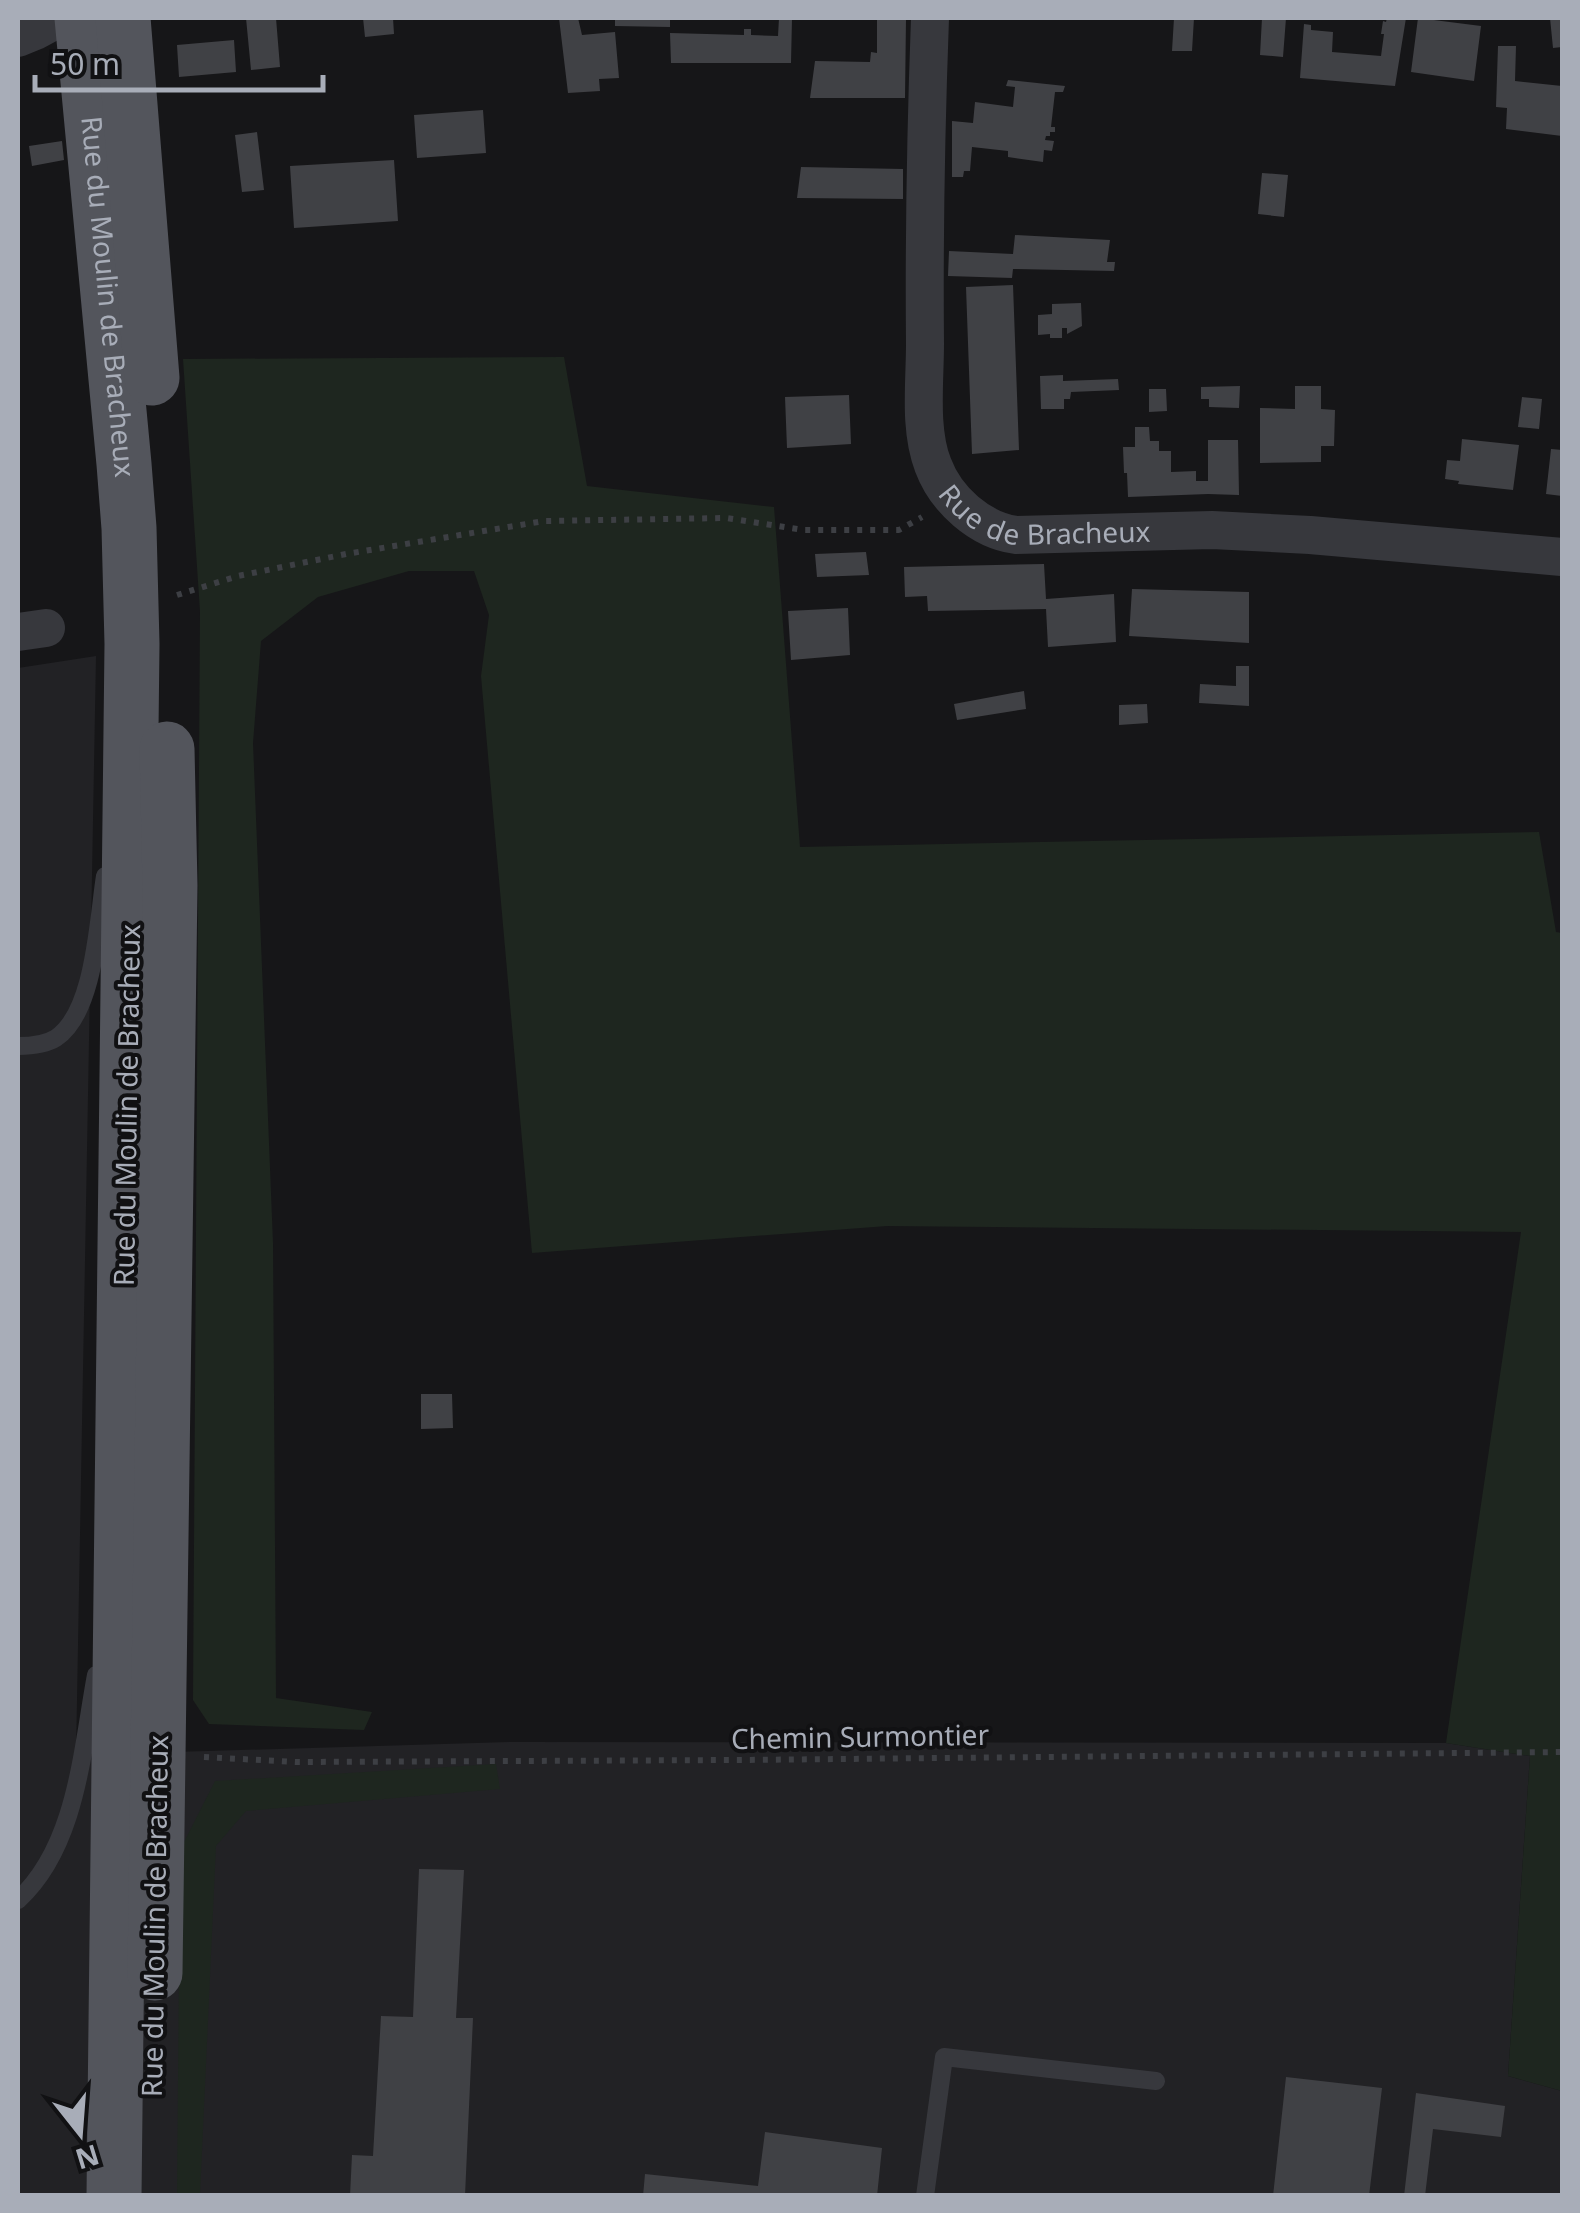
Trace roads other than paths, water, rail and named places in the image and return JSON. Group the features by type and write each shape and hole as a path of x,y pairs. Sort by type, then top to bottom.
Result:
{"main road":[{"name":"Rue du Moulin de Bracheux","path":"82,18 123,241 160,485 164,598 170,884 151,2196"},
{"name":"Rue du Moulin de Bracheux","path":"114,2196 132,707 123,241 124,18"}],"street":[{"path":"18,38 59,18"},
{"name":"Rue de Bracheux","path":"930,18 924,266 926,430 934,467 954,499 978,521 1016,535 1227,530 1562,556"}],"lane":[{"path":"113,825 132,707"},
{"path":"18,1046 54,1040 77,1014 88,982 107,864"},
{"path":"103,1639 122,1542"},
{"path":"18,1900 44,1869 66,1822 99,1659"},
{"path":"924,2196 944,2057 1156,2082"}]}
